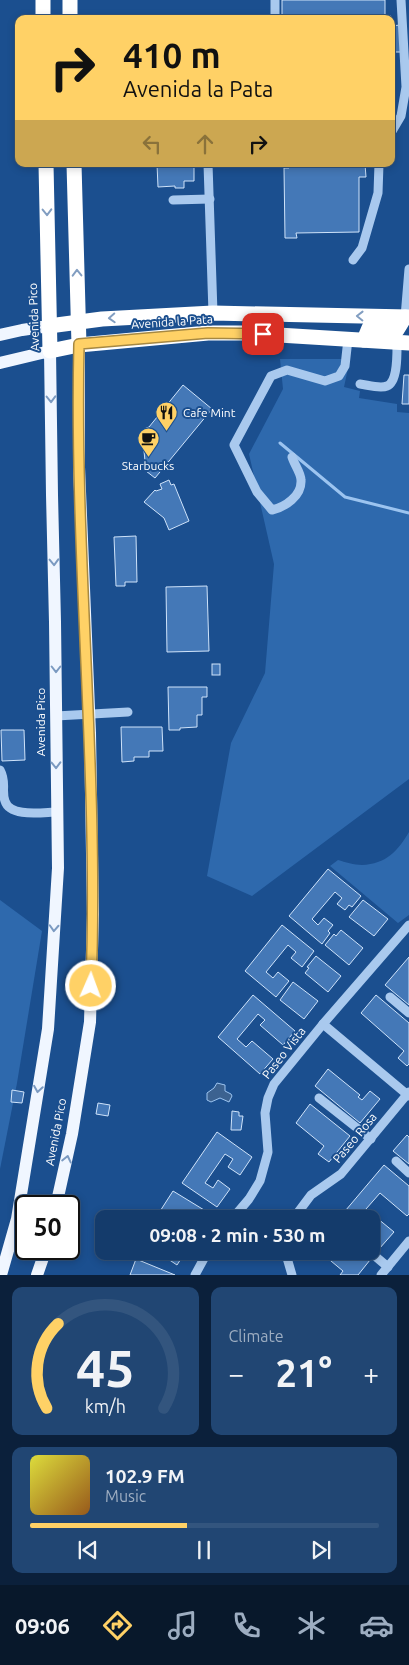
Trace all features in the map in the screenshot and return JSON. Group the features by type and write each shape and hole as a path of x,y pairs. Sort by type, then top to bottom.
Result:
{"highway":[{"path":"43,0 43,15"},
{"path":"70,0 70,15"},
{"name":"Avenida Pico","path":"46,167 50,351"},
{"name":"Avenida Pico","path":"74,167 79,344"},
{"name":"Avenida la Pata","path":"49,326 102,319 213,313 407,317"},
{"path":"364,340 369,328 397,330 407,317"},
{"name":"Avenida la Pata","path":"50,351 79,344 208,333 247,333 403,342"}],"main road":[{"name":"Avenida la Pata","path":"0,335 49,326"},
{"name":"Avenida Pico","path":"58,1195 72,1134 90,1022 93,914 93,826 79,467 79,344"},
{"name":"Avenida la Pata","path":"0,363 50,351"},
{"name":"Avenida Pico","path":"1,1275 16,1219 48,1029 58,868 56,622 50,351"},
{"path":"37,1275 42,1260"}],"street":[{"path":"274,0 275,15"},
{"path":"395,126 401,116 406,87 401,0"},
{"path":"208,167 213,313"},
{"path":"353,260 362,248 378,193 379,167"},
{"path":"173,200 210,199"},
{"path":"407,317 409,269"},
{"path":"292,457 301,480 297,495 281,508 272,510 257,492 234,444 271,376 287,370 326,381 339,376 346,366 348,339"},
{"path":"360,384 383,387 393,383 403,342"},
{"path":"56,716 128,712"},
{"path":"0,770 4,781 5,801 9,808 22,812 57,812"},
{"name":"Paseo Vista","path":"240,1210 260,1181 268,1152 265,1113 268,1098 274,1084 409,925"},
{"path":"390,997 409,1013"},
{"path":"323,1024 408,1094"},
{"name":"Paseo Rosa","path":"299,1210 311,1195 341,1174 408,1094"},
{"path":"319,1098 370,1139"},
{"path":"396,1162 409,1173"},
{"path":"381,1275 409,1241"},
{"path":"195,1275 203,1260"},
{"path":"288,1260 292,1275"},
{"path":"380,1260 388,1267"}],"shaded area":[{"path":"280,359 350,359 344,387 360,391 359,398 397,404 397,412 409,413 409,779 252,896 207,876 231,743 265,673 274,564 249,454 283,389"},
{"path":"409,832 409,915 398,923 330,866 338,860 359,865 385,859 396,851"},
{"path":"0,900 42,931 17,1083 0,1169"},
{"path":"217,1083 225,1085 225,1091 231,1094 229,1102 220,1098 211,1102 207,1100 207,1093"}],"building":[{"path":"282,0 385,0 385,15 282,15"},
{"path":"400,25 401,52 395,52 395,26"},
{"path":"157,167 194,167 194,181 184,181 184,188 175,188 175,186 158,187"},
{"path":"365,167 366,177 359,177 359,232 296,233 297,238 285,238 284,168"},
{"path":"404,375 409,375 409,404 402,404"},
{"name":"Cafe Mint","path":"183,385 212,409 155,478 146,471 141,434 144,429 149,427"},
{"path":"169,480 171,485 174,484 189,521 169,530 164,518 144,502 155,490 162,489 160,484"},
{"path":"136,536 137,582 125,582 125,586 116,586 114,537"},
{"path":"207,586 209,651 167,652 166,587"},
{"path":"212,664 220,664 220,675 212,675"},
{"path":"168,687 207,687 207,697 202,697 202,715 197,715 197,727 169,730"},
{"path":"121,727 162,727 163,751 149,751 149,757 134,757 134,761 122,762"},
{"path":"1,730 24,730 25,760 2,761"},
{"path":"328,869 361,896 352,907 349,905 345,910 337,904 342,898 335,892 312,919 318,925 324,918 333,925 322,944 289,916"},
{"path":"363,900 388,919 374,936 349,917"},
{"path":"282,925 314,951 302,967 291,958 296,952 288,945 266,972 273,978 278,972 289,981 276,997 245,971"},
{"path":"341,930 363,948 349,965 325,945 334,934 336,936"},
{"path":"316,956 341,976 328,992 305,973 309,968 307,967"},
{"path":"409,957 409,1005 385,985"},
{"path":"293,982 318,1001 304,1019 280,1000"},
{"path":"253,995 295,1031 283,1045 260,1025 265,1020 258,1014 237,1039 246,1047 252,1041 273,1059 260,1074 218,1037"},
{"path":"376,995 409,1023 409,1064 407,1066 398,1058 404,1051 361,1013"},
{"path":"328,1069 360,1095 358,1097 362,1100 370,1091 380,1099 360,1123 315,1086"},
{"path":"12,1090 24,1092 22,1103 11,1102"},
{"path":"98,1103 110,1105 108,1116 96,1114"},
{"path":"310,1104 350,1136 329,1162 318,1154 324,1146 296,1123"},
{"path":"232,1111 239,1112 239,1116 243,1116 241,1130 231,1130"},
{"path":"217,1132 252,1157 240,1175 228,1167 233,1159 225,1154 205,1183 213,1188 218,1180 230,1189 217,1207 182,1183"},
{"path":"407,1135 409,1137 409,1164 393,1151"},
{"path":"384,1165 409,1186 409,1214 407,1216 380,1193 366,1209 367,1210 346,1210"},
{"path":"173,1191 204,1210 161,1210"},
{"path":"380,1220 394,1232 380,1248"},
{"path":"136,1260 138,1260 175,1275 130,1275"},
{"path":"170,1260 180,1260 177,1265"},
{"path":"330,1260 370,1260 358,1275 340,1275 343,1271"}],"waterway":[{"path":"280,443 345,497 409,513"}],"place":[{"name":"Cafe Mint","path":"167,432"},
{"name":"Starbucks","path":"148,458"}],"route":[{"path":"91,986 93,826 79,467 79,344 208,333 263,334"}]}
